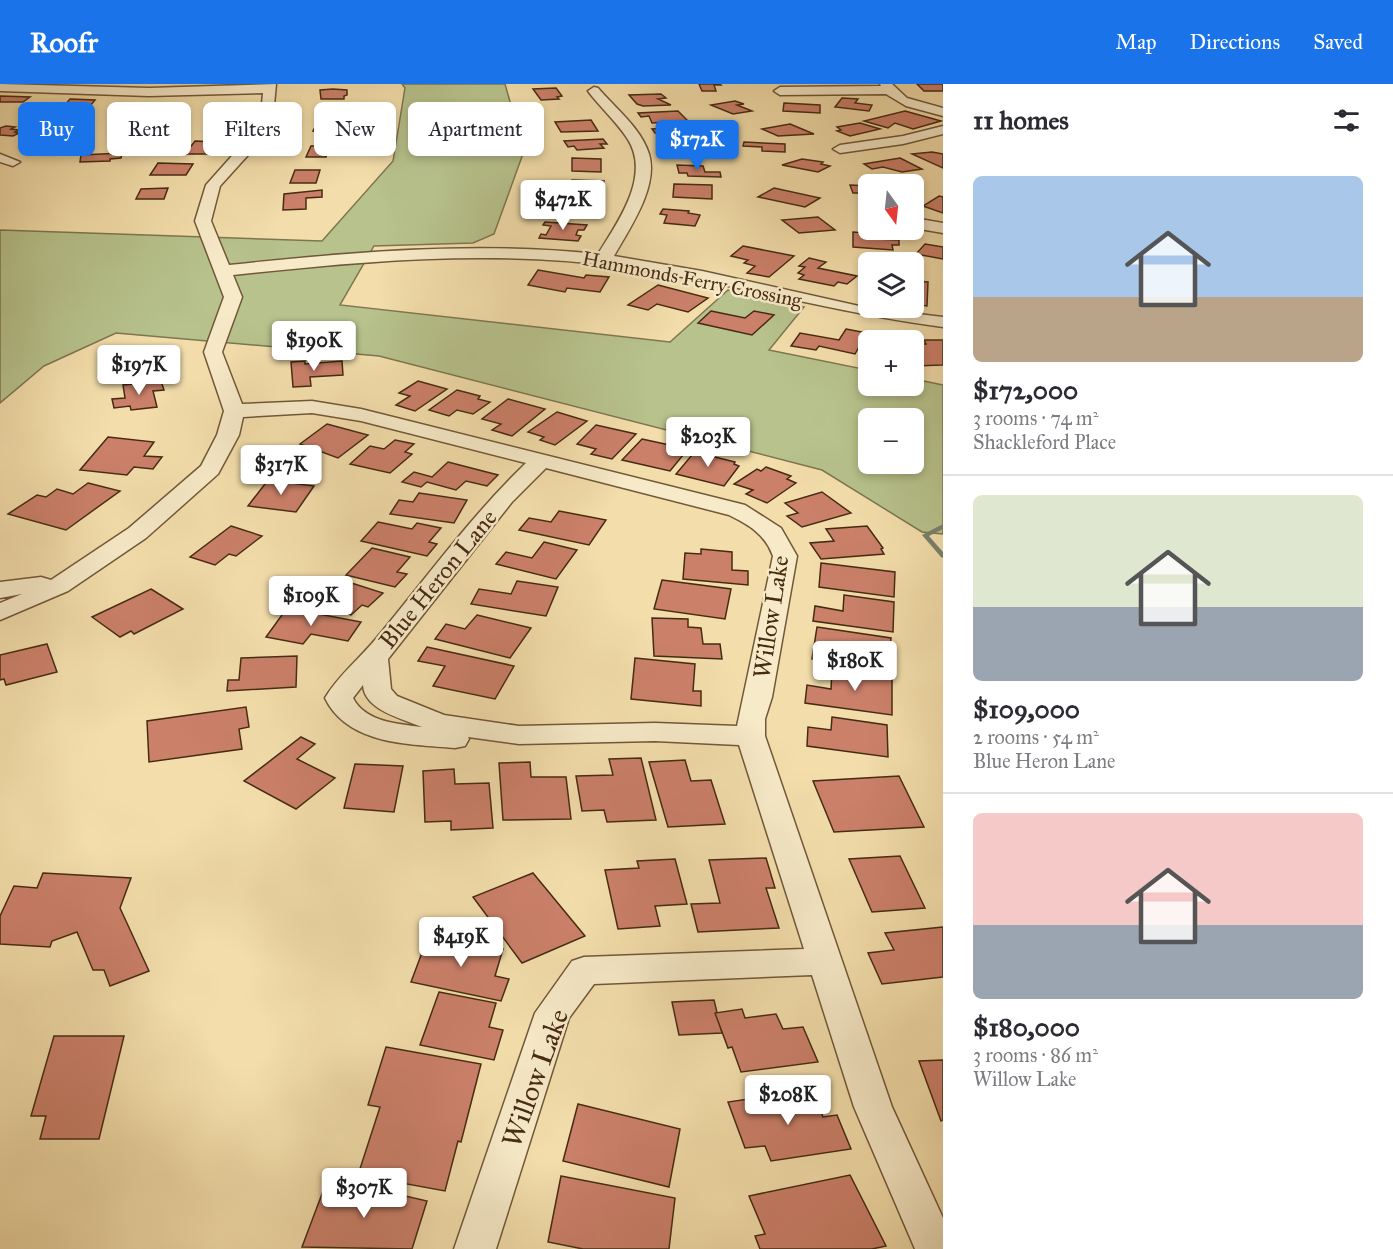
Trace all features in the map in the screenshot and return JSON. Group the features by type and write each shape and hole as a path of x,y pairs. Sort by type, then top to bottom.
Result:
{"street":[{"path":"0,87 150,92 270,86 267,117 253,141 213,184 202,221 233,297 213,352 234,411 228,435 210,470 113,554 69,579 0,612"},
{"path":"780,91 887,87 912,103 943,112"},
{"path":"594,91 639,147 645,165 643,178 628,216 603,260"},
{"path":"840,149 903,140 943,130"},
{"path":"924,225 943,228"},
{"name":"Hammonds Ferry Crossing","path":"224,271 336,258 535,255 603,260 643,266 864,312 943,322"},
{"name":"Willow Lake","path":"234,411 312,407 361,415 737,510 759,521 780,540 785,556 758,697 751,719 751,736 873,1107 936,1249"},
{"name":"Blue Heron Lane","path":"542,460 504,496 375,658 377,690 387,702 438,723 519,735 655,732 751,736"},
{"path":"0,590 69,579"},
{"path":"375,658 346,686 339,698 341,709 352,718 410,735 454,739 519,735"},
{"name":"Willow Lake","path":"475,1249 553,1012 584,971 825,961"}],"green space":[{"path":"402,84 505,84 510,102 408,102 408,156 522,156 494,234 473,243 374,246 340,305 670,342 728,290 804,307 769,350 858,368 858,396 924,396 924,381 943,385 943,534 922,532 822,470 379,356 116,333 44,366 0,403 0,230 322,241 393,161 394,156 396,156 405,88"}],"building":[{"path":"699,84 721,85 714,85 716,91 702,91"},
{"path":"917,84 943,84 943,91 924,91"},
{"path":"556,88 562,96 557,97 559,99 541,100 533,89"},
{"path":"320,90 347,90 347,95 344,99 321,99"},
{"path":"661,94 666,98 658,99 671,105 643,106 637,104 629,95"},
{"path":"0,96 30,97 23,102 0,102"},
{"path":"842,98 858,99 855,103 872,105 869,111 835,107"},
{"path":"70,99 95,100 93,102 67,102"},
{"path":"735,101 744,104 737,105 752,111 733,114 711,105"},
{"path":"784,103 820,105 820,113 783,111"},
{"path":"678,111 688,121 652,123 649,116 641,117 638,113"},
{"path":"905,111 941,121 913,129 895,123 888,128 864,121"},
{"path":"591,120 598,131 561,132 555,122"},
{"path":"860,123 880,129 850,136 837,131 841,130 837,127"},
{"path":"790,124 814,134 778,136 762,129"},
{"path":"15,127 11,129 18,130 15,132 18,134 13,136 0,135 0,128"},
{"path":"686,127 696,137 667,139 662,133 655,133 652,129"},
{"path":"603,139 607,144 600,144 604,148 577,150 574,146 568,147 564,141"},
{"path":"195,141 203,141 203,154 191,154 191,146"},
{"path":"744,142 785,144 785,152 762,151 762,147 743,146"},
{"path":"700,143 713,155 680,156 672,154 666,144"},
{"path":"311,146 314,146 314,156 326,156 326,157 306,157"},
{"path":"932,152 943,154 943,168 912,154"},
{"path":"81,156 121,156 121,158 110,159 110,161 80,162"},
{"path":"572,158 601,159 601,172 572,171"},
{"path":"900,158 922,169 902,172 883,167 872,169 864,164"},
{"path":"802,159 823,162 821,164 830,166 818,172 782,165"},
{"path":"158,163 193,164 186,175 150,175"},
{"path":"677,165 703,166 705,172 720,172 721,177 688,176 687,173 679,173"},
{"path":"295,170 320,170 316,183 290,183"},
{"path":"572,180 604,181 600,195 567,193"},
{"path":"674,184 712,185 712,199 673,197"},
{"path":"850,185 858,185 858,193 853,193"},
{"path":"168,188 164,199 136,199 141,189"},
{"path":"774,188 820,198 805,207 758,197"},
{"path":"322,190 322,197 306,198 306,209 283,210 284,194"},
{"path":"939,196 943,197 943,213 924,205"},
{"path":"555,199 603,201 601,208 584,207 582,213 551,211"},
{"path":"663,209 689,211 688,213 700,215 695,226 664,223 667,215 660,214"},
{"path":"818,217 835,230 799,233 782,220"},
{"path":"545,222 587,225 584,230 578,230 576,235 581,236 578,241 539,238 541,234 546,235 551,226 543,225"},
{"path":"853,232 858,232 858,240 899,240 899,245 892,245 893,250 853,247"},
{"path":"925,244 943,247 943,259 924,255 924,252 918,252"},
{"path":"743,246 794,256 769,277 747,273 755,266 744,263 748,260 731,256"},
{"path":"809,258 826,262 818,268 857,276 847,284 838,282 834,286 799,279 804,275 798,273 805,267 799,266"},
{"path":"538,270 584,278 586,275 609,277 600,292 567,288 565,292 528,285"},
{"path":"924,282 928,282 927,306 924,306"},
{"path":"658,285 708,298 688,312 657,304 648,310 628,305"},
{"path":"711,311 745,318 754,311 774,315 752,335 698,323"},
{"path":"846,329 858,331 858,349 855,354 819,346 816,350 791,346 800,333 839,340"},
{"path":"924,340 943,340 943,365 924,366 924,344 926,344"},
{"path":"305,361 305,364 342,361 343,375 310,377 311,386 293,387 291,362"},
{"path":"161,381 164,390 153,391 157,407 131,410 130,406 114,408 112,399 125,398 123,385"},
{"path":"418,381 447,389 415,411 396,405 410,396 399,393"},
{"path":"457,390 480,396 478,399 490,402 473,414 457,410 449,416 429,410"},
{"path":"508,399 545,409 512,436 492,430 501,424 482,419"},
{"path":"557,412 587,421 555,445 540,440 544,437 528,432"},
{"path":"327,424 368,435 338,458 300,444"},
{"path":"596,425 636,434 612,459 591,454 596,449 577,444"},
{"path":"108,437 154,442 144,456 162,457 153,469 134,467 127,475 80,470"},
{"path":"642,439 688,449 670,471 622,460"},
{"path":"395,440 414,444 405,452 412,454 390,473 350,464 370,446 384,449"},
{"path":"697,449 713,453 711,456 735,462 734,464 739,466 724,486 676,474"},
{"path":"448,462 498,475 487,486 466,481 456,490 427,482 421,487 402,482 414,472 432,477"},
{"path":"766,467 791,476 787,479 796,483 767,503 746,494 753,490 734,484 757,469 761,471"},
{"path":"268,480 314,486 296,512 248,506"},
{"path":"88,483 120,491 66,530 8,514 37,495 46,497 57,489 73,494"},
{"path":"822,492 851,513 802,527 787,516 798,513 785,503"},
{"path":"419,493 467,500 454,523 390,514 399,500 413,502"},
{"path":"559,511 606,520 589,545 519,530 529,518 551,522"},
{"path":"378,522 412,529 417,523 441,528 429,542 437,544 427,556 361,541"},
{"path":"231,526 262,536 236,556 229,554 215,565 190,557"},
{"path":"867,526 883,548 881,549 884,554 821,559 810,543 834,541 826,529"},
{"path":"544,542 577,550 556,579 496,564 506,552 532,558"},
{"path":"372,548 410,557 397,572 407,574 395,587 346,575"},
{"path":"701,549 732,552 732,570 748,571 748,585 683,579 685,553 701,554"},
{"path":"821,563 895,572 894,597 819,587"},
{"path":"342,580 383,593 368,607 362,605 351,615 316,604"},
{"path":"662,580 731,589 725,619 654,609"},
{"path":"517,581 558,587 546,616 471,604 479,589 511,594"},
{"path":"151,589 183,609 134,634 131,631 120,637 92,617"},
{"path":"844,595 894,602 893,632 813,621 815,606 843,611"},
{"path":"287,608 361,622 348,641 311,634 303,644 266,637"},
{"path":"477,615 531,628 510,658 435,639 446,624 465,629"},
{"path":"652,618 688,619 688,627 701,628 703,644 720,644 722,659 654,656"},
{"path":"817,627 891,638 888,671 812,659"},
{"path":"47,644 57,672 6,685 4,679 0,680 0,655"},
{"path":"427,647 514,666 495,699 433,686 445,666 418,661"},
{"path":"297,656 296,687 227,691 228,680 239,680 241,658"},
{"path":"635,658 695,664 693,691 701,691 701,706 631,699"},
{"path":"832,668 892,676 892,715 805,703 807,685 831,689"},
{"path":"246,707 249,727 239,729 242,749 149,762 147,721"},
{"path":"832,717 887,725 888,757 807,746 808,727 831,730"},
{"path":"301,737 315,744 297,759 335,778 296,809 244,781"},
{"path":"641,758 656,820 607,822 604,810 582,811 576,776 613,775 609,759"},
{"path":"685,760 691,781 711,780 725,824 668,827 649,762"},
{"path":"530,762 531,777 566,777 571,819 503,820 499,763"},
{"path":"355,764 403,766 394,812 344,808"},
{"path":"454,769 455,784 489,783 493,828 451,830 451,821 425,822 423,771"},
{"path":"899,776 924,827 834,832 813,781"},
{"path":"900,856 925,908 872,912 849,859"},
{"path":"766,858 775,888 766,888 779,928 698,932 691,904 720,903 709,860"},
{"path":"675,859 687,904 655,906 660,926 618,929 605,870 639,868 637,861"},
{"path":"43,873 131,878 120,908 149,971 110,986 104,970 93,970 77,932 52,941 50,947 0,944 0,916 14,886 37,888"},
{"path":"533,873 585,936 522,963 473,897"},
{"path":"943,927 943,977 882,984 868,953 894,950 885,933"},
{"path":"429,934 503,949 495,976 509,979 501,1001 411,982"},
{"path":"439,992 496,1003 489,1027 503,1030 494,1060 420,1045"},
{"path":"714,1000 722,1033 679,1035 672,1002"},
{"path":"742,1009 745,1018 776,1014 783,1029 803,1027 818,1062 741,1072 732,1047 728,1048 715,1013"},
{"path":"54,1036 124,1036 99,1139 40,1139 46,1116 31,1116"},
{"path":"386,1047 481,1064 461,1142 458,1141 445,1191 358,1175 380,1107 368,1105"},
{"path":"943,1060 943,1120 941,1121 919,1061"},
{"path":"812,1090 823,1117 837,1115 851,1149 771,1161 765,1146 745,1148 728,1102"},
{"path":"578,1104 680,1129 669,1187 563,1161"},
{"path":"850,1175 886,1246 872,1249 760,1249 755,1236 765,1234 749,1196"},
{"path":"561,1176 675,1198 669,1249 583,1249 548,1242"},
{"path":"328,1178 427,1201 412,1249 302,1247"}],"waterway":[{"path":"943,526 925,535 943,556"}]}
